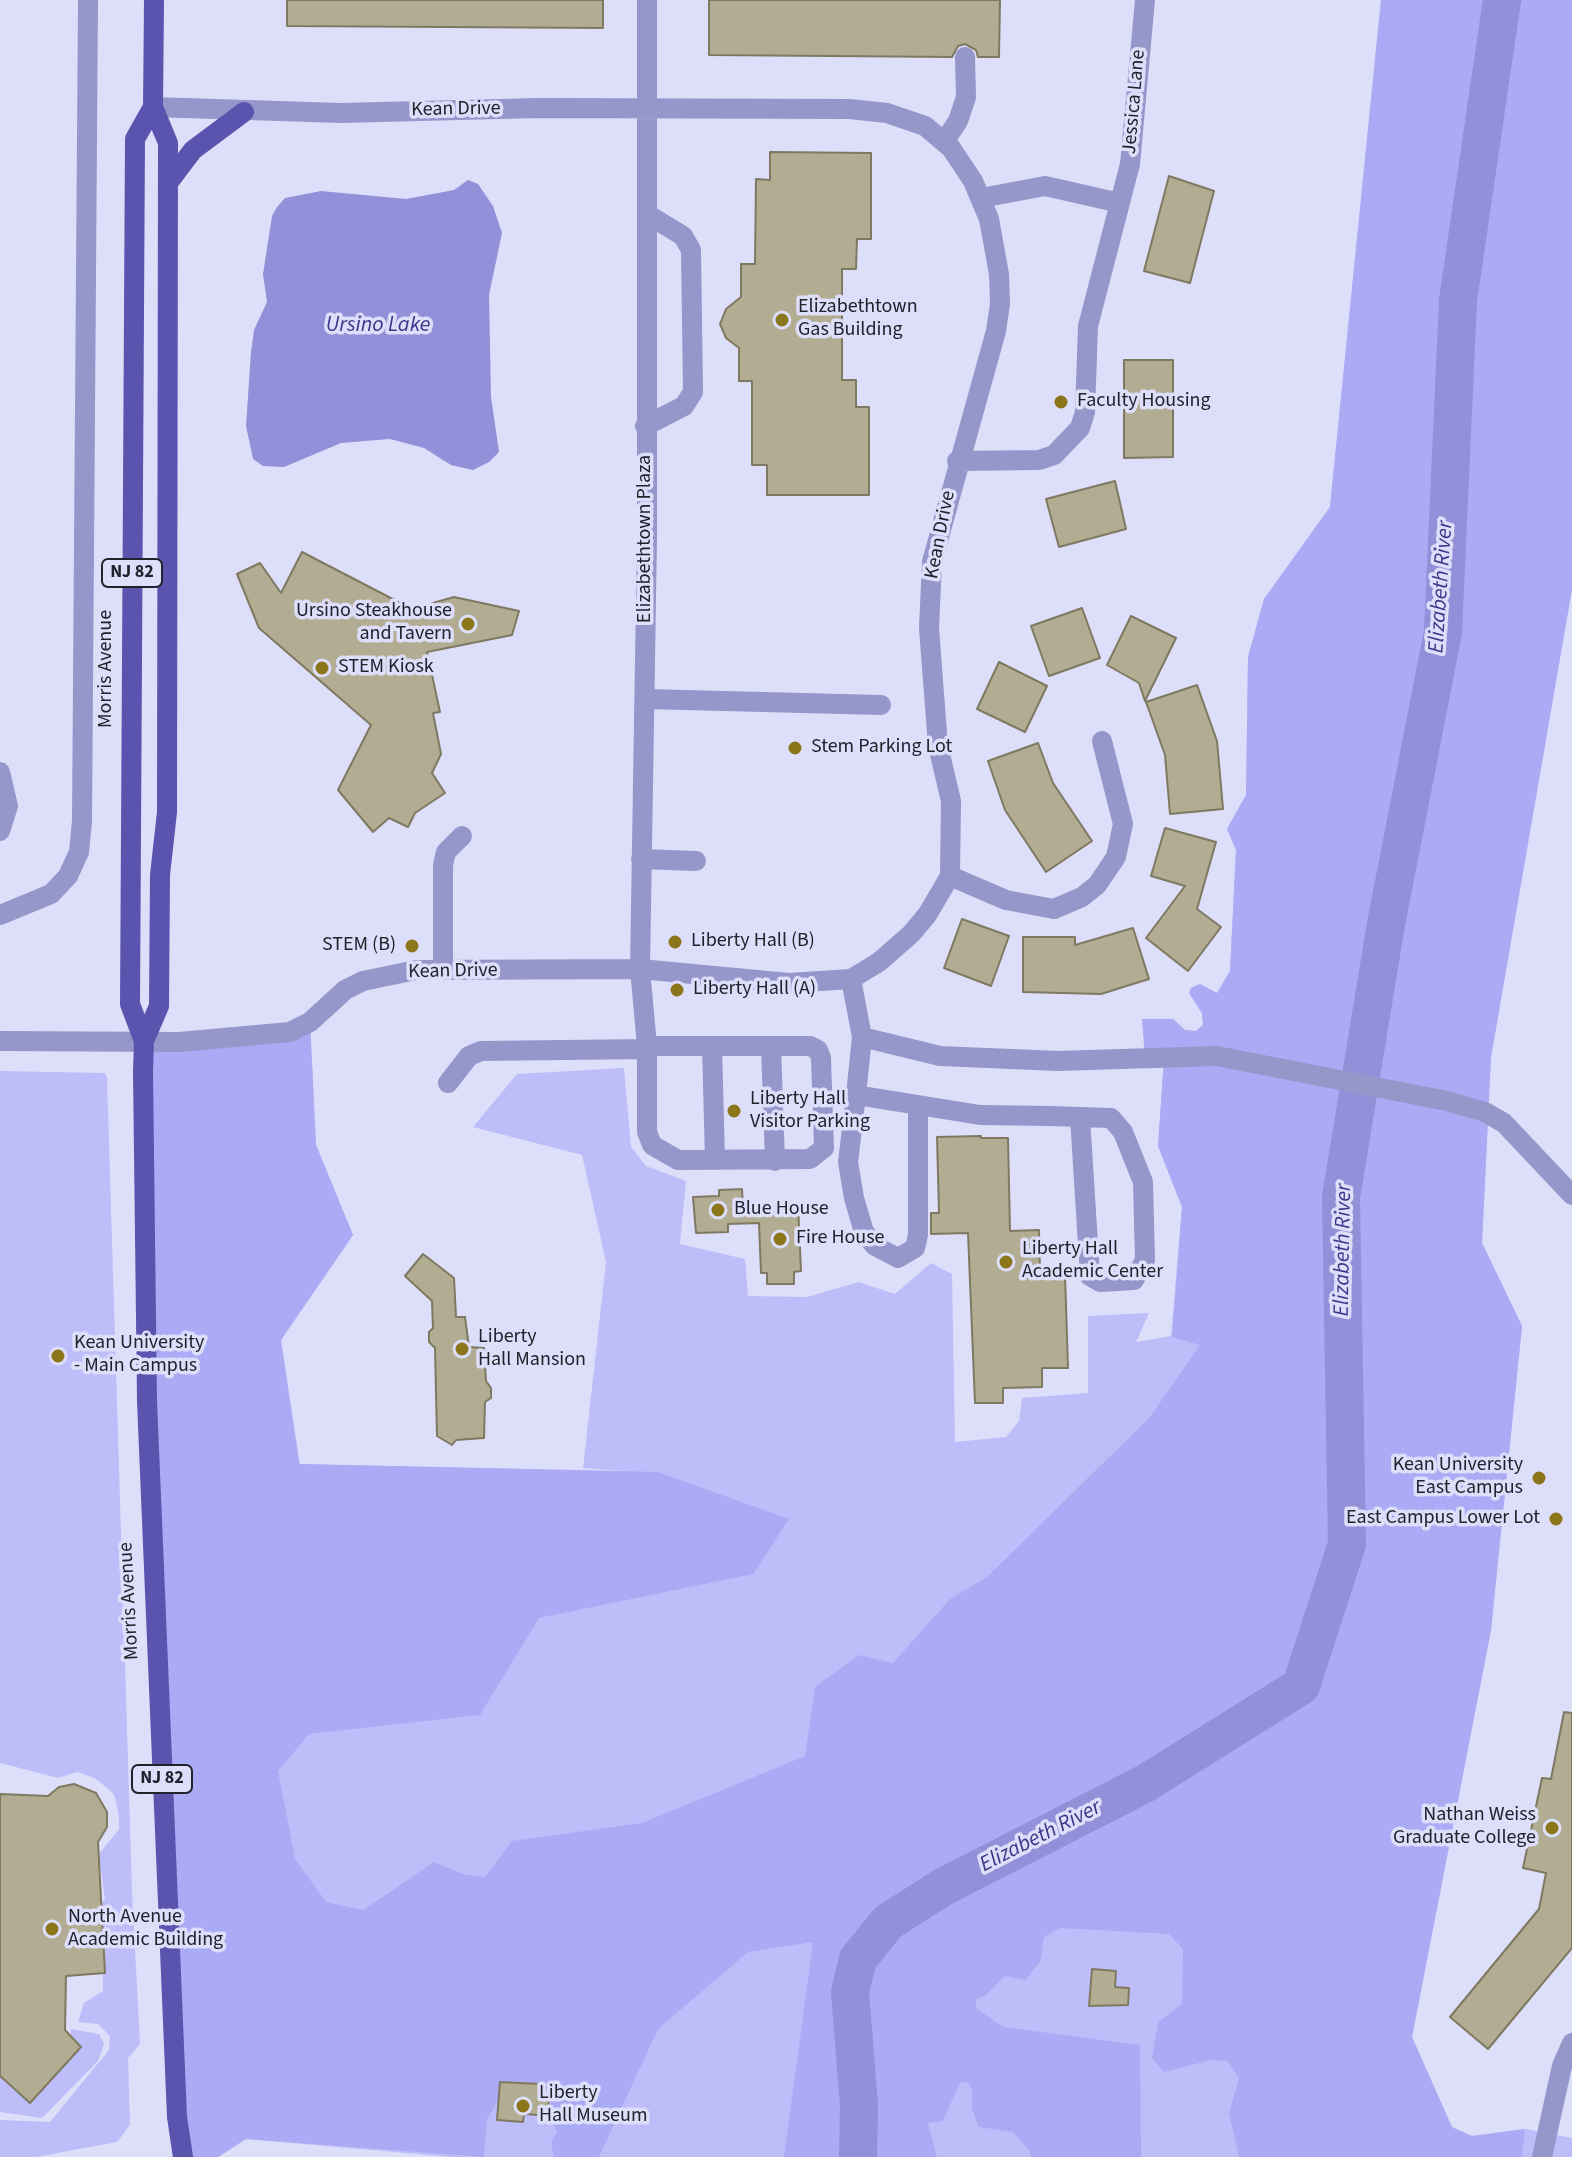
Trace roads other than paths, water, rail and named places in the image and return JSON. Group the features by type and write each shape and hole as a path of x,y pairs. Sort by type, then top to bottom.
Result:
{"main road":[{"name":"Morris Avenue","path":"144,1041 159,1006 160,875 167,812 168,143 153,107 154,0"},
{"name":"Morris Avenue","path":"153,107 135,139 130,1004 144,1041 147,1444 177,2102 183,2157"},
{"path":"168,183 193,150 244,112"}],"street":[{"path":"0,915 51,894 68,876 79,852 82,821 88,0"},
{"name":"Elizabethtown Plaza","path":"647,0 645,699 640,969 647,1047 647,1132 652,1145 678,1160 715,1160"},
{"name":"Jessica Lane","path":"957,461 1039,460 1054,455 1080,428 1085,412 1088,326 1130,164 1145,0"},
{"path":"944,142 958,121 966,97 965,57"},
{"name":"Kean Drive","path":"0,1041 144,1041 290,1032 310,1022 345,990 363,981 416,970 640,969 789,983 851,979 879,962 911,934 927,915 950,876 951,801 938,746 929,628 932,562 957,461 996,331 1000,304 995,248 981,198 944,142 925,126 887,113 849,109 244,112 153,107"},
{"path":"981,198 1045,186 1120,203"},
{"path":"645,426 684,406 693,392 691,250 683,236 647,214"},
{"path":"645,699 881,705"},
{"path":"950,876 1006,900 1054,909 1082,897 1097,885 1116,857 1123,824 1102,741"},
{"path":"0,772 8,806 0,831"},
{"path":"443,970 443,865 446,852 462,836"},
{"path":"641,859 696,861"},
{"path":"851,979 862,1037 848,1162 854,1198 864,1232 875,1246 898,1258 915,1248 918,1235 918,1105"},
{"path":"862,1037 940,1056 1058,1061 1217,1056 1447,1101 1485,1112 1504,1123 1572,1195"},
{"path":"448,1083 469,1056 481,1051 712,1046 810,1046 818,1050 822,1073 824,1148 810,1159 715,1160 712,1046"},
{"path":"771,1046 775,1161"},
{"path":"856,1095 980,1115 1080,1117 1111,1118 1123,1132 1143,1182 1145,1260 1134,1280 1100,1282 1090,1276 1080,1117"},
{"path":"1542,2157 1562,2066 1572,2043"}],"water":[{"name":"Ursino Lake","path":"468,180 478,184 493,206 502,233 489,295 491,397 499,452 489,462 473,470 451,465 424,448 390,439 341,443 284,467 263,466 253,459 246,426 251,352 254,330 267,302 263,274 272,216 277,207 285,198 321,191 406,199 454,190"}],"waterway":[{"name":"Elizabeth River","path":"858,2157 859,2105 850,1992 858,1959 888,1922 943,1887 1146,1783 1301,1686 1347,1544 1341,1197 1386,924 1443,632 1458,300 1502,0"}],"place":[{"name":"Elizabethtown Gas Building","path":"782,320"},
{"name":"Faculty Housing","path":"1061,402"},
{"name":"Ursino Steakhouse and Tavern","path":"468,624"},
{"name":"STEM Kiosk","path":"322,668"},
{"name":"Stem Parking Lot","path":"795,748"},
{"name":"Liberty Hall (B)","path":"675,942"},
{"name":"STEM (B)","path":"412,946"},
{"name":"Liberty Hall (A)","path":"677,990"},
{"name":"Liberty Hall Visitor Parking","path":"734,1111"},
{"name":"Blue House","path":"718,1210"},
{"name":"Fire House","path":"780,1239"},
{"name":"Liberty Hall Academic Center","path":"1006,1262"},
{"name":"Liberty Hall Mansion","path":"462,1349"},
{"name":"Kean University - Main Campus","path":"58,1356"},
{"name":"Kean University East Campus","path":"1539,1478"},
{"name":"East Campus Lower Lot","path":"1556,1519"},
{"name":"Nathan Weiss Graduate College","path":"1552,1828"},
{"name":"North Avenue Academic Building","path":"52,1929"},
{"name":"Liberty Hall Museum","path":"523,2106"}]}
